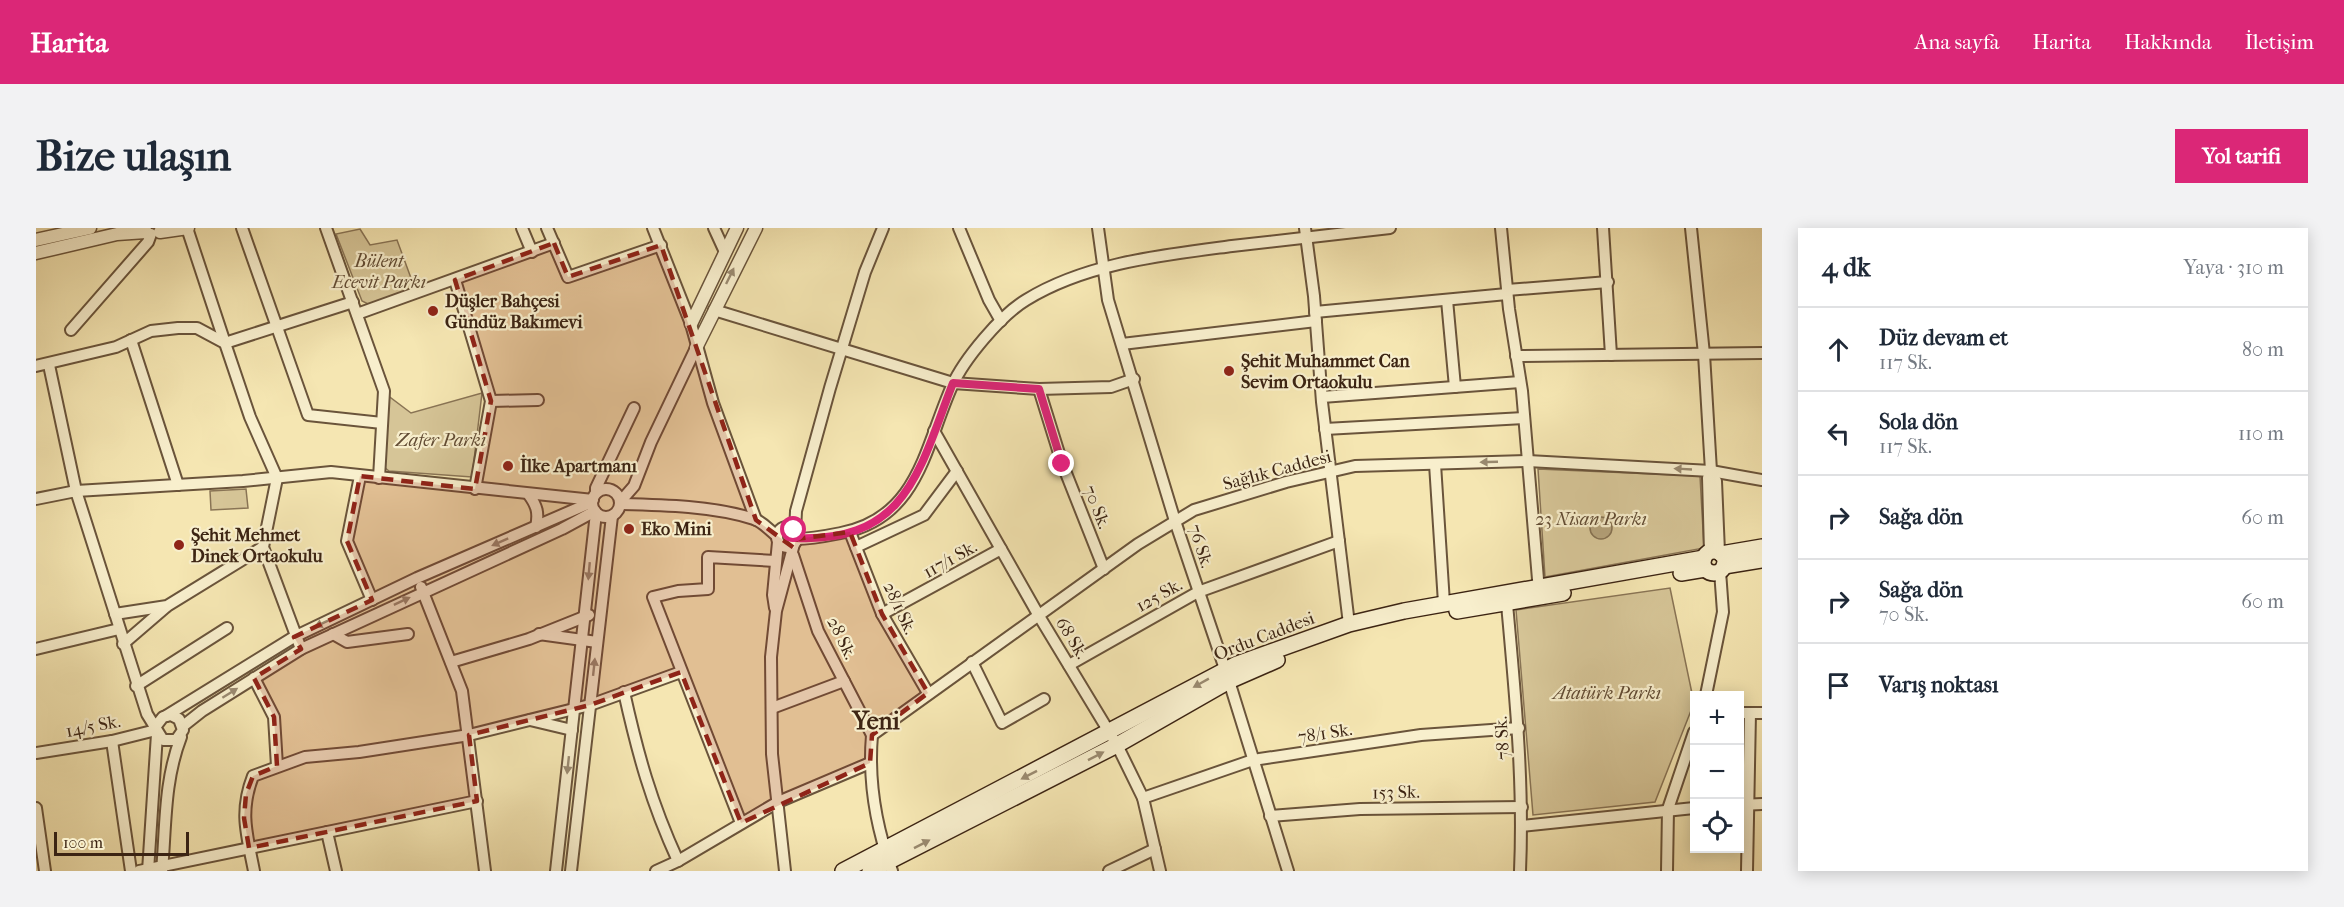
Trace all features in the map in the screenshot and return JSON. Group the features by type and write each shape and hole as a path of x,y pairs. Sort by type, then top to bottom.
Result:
{"main road":[{"name":"Ordu Caddesi","path":"1715,562 1762,547"},
{"name":"Ordu Caddesi","path":"870,871 1227,676 1349,624 1444,603 1539,592 1595,579 1715,562 1762,560"},
{"name":"Ordu Caddesi","path":"1227,676 1357,632 1430,616 1507,604 1539,592"},
{"name":"Ordu Caddesi","path":"843,871 889,860"}],"street":[{"path":"36,240 90,228"},
{"path":"36,253 117,234 188,228 250,417 277,478 263,547 294,637 301,649"},
{"path":"242,228 308,415 382,423"},
{"path":"326,228 384,391 379,478"},
{"path":"522,228 532,252"},
{"path":"547,228 568,277 661,245"},
{"path":"653,228 691,324 712,403 759,522"},
{"path":"714,228 726,252"},
{"path":"691,324 738,228"},
{"path":"571,871 612,516 634,486 651,442 756,228"},
{"path":"785,871 772,754 771,657 776,611 794,542 796,511 842,350 866,272 883,228"},
{"path":"959,228 989,300 1001,321"},
{"name":"76 Sk.","path":"1098,228 1108,300 1134,379 1175,521 1227,676 1288,871"},
{"path":"780,533 785,547 794,542 850,531 890,513 911,488 953,383 1001,321 1025,300 1059,284 1104,268 1173,254 1305,232 1390,228"},
{"path":"1501,228 1524,418 1539,592"},
{"path":"1603,228 1611,355"},
{"path":"1691,228 1704,354 1711,472 1716,482 1715,562 1718,639 1707,691"},
{"path":"71,330 148,242 152,231"},
{"path":"1305,232 1316,317 1325,429 1349,624"},
{"path":"357,314 554,243"},
{"path":"455,280 491,400 475,489"},
{"path":"1122,344 1507,292 1608,282"},
{"path":"1447,300 1455,387"},
{"path":"36,366 49,365 151,332 197,328 225,343 353,302"},
{"path":"714,310 953,383 1039,389 1111,387 1134,379"},
{"path":"131,340 178,485"},
{"path":"1516,356 1762,353"},
{"path":"49,365 76,491 136,686 147,714 163,740 172,742 202,711 301,649 562,529 594,504 605,489 612,490 620,503"},
{"path":"1322,397 1520,382"},
{"name":"70 Sk.","path":"1039,389 1062,464 1104,569"},
{"path":"491,400 538,400"},
{"path":"556,871 586,614 596,488 634,408"},
{"path":"1325,429 1524,418"},
{"name":"68 Sk.","path":"934,431 1039,616 1114,739 1143,798 1160,871"},
{"name":"Sağlık Caddesi","path":"872,735 928,693 1175,521 1194,510 1286,482 1355,466 1528,461 1711,472 1762,480"},
{"path":"1435,464 1444,603"},
{"path":"856,547 924,515 957,471"},
{"path":"36,499 76,491 277,478 331,472 594,504 605,517 612,516"},
{"path":"360,476 347,541 372,600"},
{"path":"529,495 536,504 538,515 536,527"},
{"path":"620,503 681,507 759,522 794,542"},
{"path":"477,801 145,871 156,730 160,719 294,637 417,578 594,504"},
{"path":"776,611 773,595 775,561 780,533 796,511"},
{"name":"28/1 Sk.","path":"850,531 882,614 928,693"},
{"name":"125 Sk.","path":"1069,664 1198,592 1339,541"},
{"name":"28 Sk.","path":"794,542 818,631 872,735"},
{"path":"123,644 167,606 263,547"},
{"name":"117/1 Sk.","path":"882,614 1001,549"},
{"path":"741,823 653,597 678,591 708,589 708,558 775,561"},
{"path":"417,578 462,691 470,735 485,871"},
{"name":"78 Sk.","path":"1507,604 1519,728 1522,807 1520,871"},
{"path":"115,614 167,606"},
{"path":"451,662 539,634 586,614 600,616"},
{"path":"136,686 227,628"},
{"path":"36,649 119,629"},
{"path":"333,634 347,642 408,634"},
{"path":"539,634 597,642"},
{"path":"972,662 1002,723 1044,699"},
{"path":"254,871 244,818 246,794 253,776 305,757 359,752 470,735 574,706 590,705 681,672"},
{"path":"254,678 274,717 277,766"},
{"path":"772,708 844,681"},
{"path":"624,692 642,771 655,810 678,861"},
{"path":"1747,871 1744,805 1745,713 1762,713"},
{"path":"163,869 165,806 171,761 182,730 175,716 166,716"},
{"path":"526,719 572,730"},
{"name":"78/1 Sk.","path":"1143,798 1253,760 1421,735 1519,728"},
{"name":"14/5 Sk.","path":"36,753 112,741 156,730"},
{"path":"872,735 870,763 874,810 889,860"},
{"path":"112,741 131,871"},
{"path":"1667,871 1668,809 1690,745"},
{"path":"656,871 678,861 778,802 870,763"},
{"path":"1744,805 1762,804"},
{"name":"153 Sk.","path":"1270,816 1360,810 1522,807"},
{"path":"36,808 45,871"},
{"path":"1522,826 1690,808"},
{"path":"327,831 336,871"},
{"path":"1109,871 1155,849"}],"highlighted area":[{"path":"554,243 568,277 661,245 756,520 794,548 796,539 850,532 882,614 928,693 872,735 870,763 741,823 681,672 590,705 469,735 477,801 249,848 244,818 246,794 253,776 277,766 274,717 254,678 301,649 294,637 372,600 347,541 360,476 475,489 491,401 455,280"}],"green space":[{"name":"Bülent Ecevit Parkı","path":"360,229 370,245 397,240 415,289 370,305 362,301 336,234"},
{"name":"Zafer Parkı","path":"482,393 472,477 389,471 384,467 387,395 411,413"},
{"name":"23 Nisan Parkı","path":"1538,469 1700,476 1704,548 1545,577"},
{"path":"246,489 248,508 211,510 210,491"},
{"name":"Atatürk Parkı","path":"1670,588 1691,691 1690,713 1655,802 1533,815 1516,610"}],"shaded area":[{"path":"1601,517 1609,520 1612,528 1609,536 1601,539 1593,536 1590,528 1593,520"}],"place":[{"name":"Düşler Bahçesi Gündüz Bakımevi","path":"433,311"},
{"name":"Şehit Muhammet Can Sevim Ortaokulu","path":"1229,371"},
{"name":"İlke Apartmanı","path":"508,466"},
{"name":"Eko Mini","path":"629,529"},
{"name":"Şehit Mehmet Dinek Ortaokulu","path":"179,545"}],"district":[{"name":"Yeni","path":"876,721"}],"route":[{"path":"794,530 796,538 823,537 856,530 890,513 911,488 953,383 1039,389 1062,464"}]}
